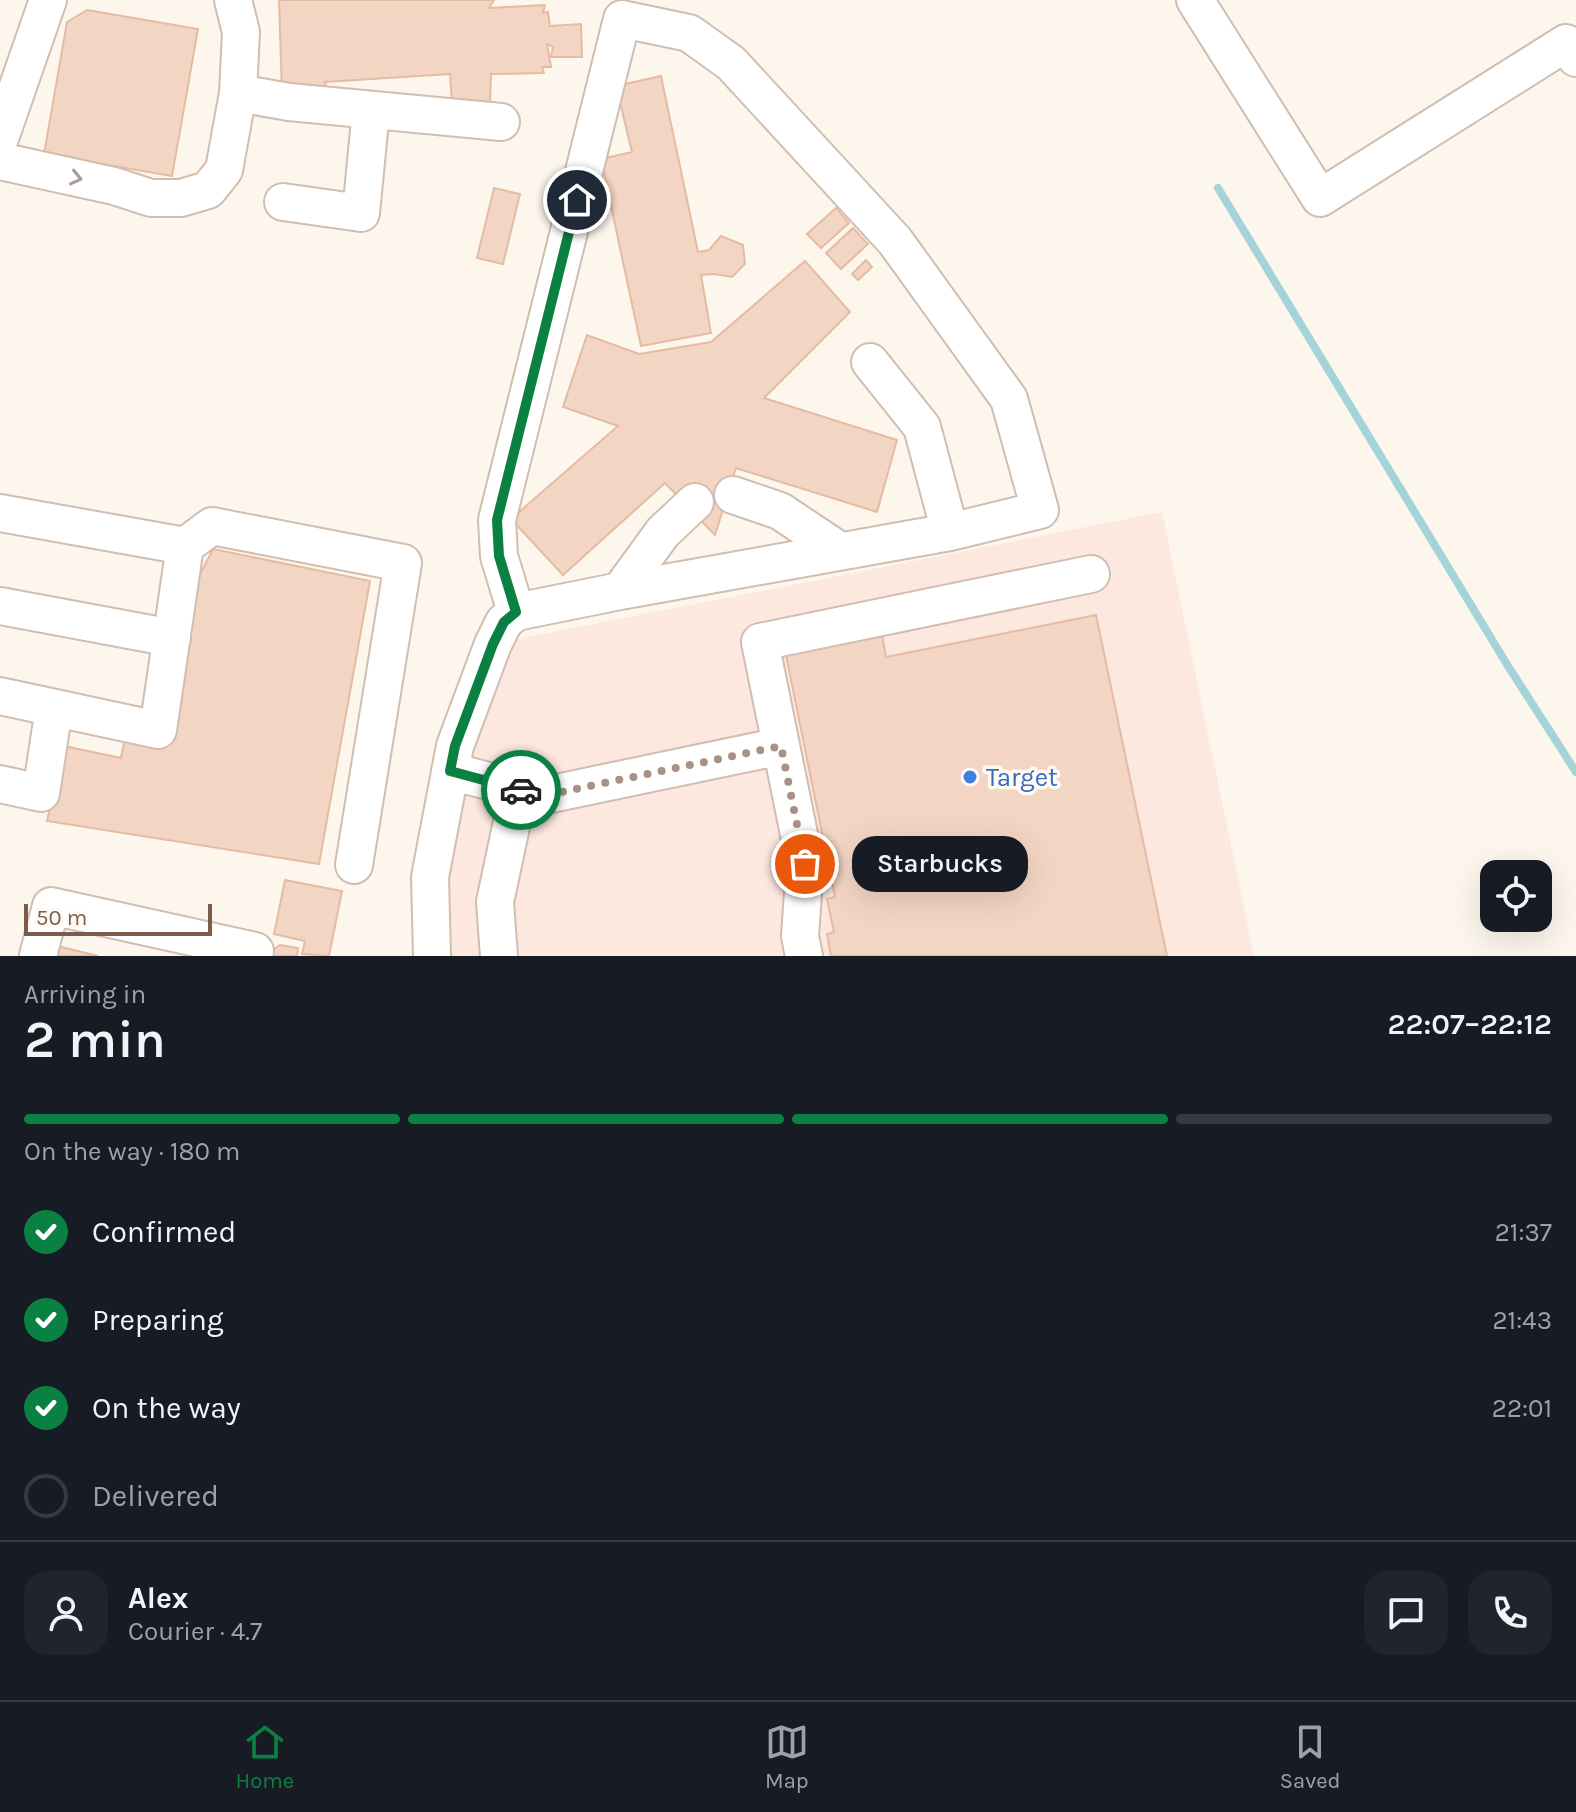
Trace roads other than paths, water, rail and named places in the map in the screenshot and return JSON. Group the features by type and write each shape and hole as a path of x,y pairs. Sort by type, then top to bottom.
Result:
{"street":[{"path":"0,138 48,0"},
{"path":"0,161 114,186 151,198 181,198 208,190 224,170 238,93 241,32 233,0"},
{"path":"1195,0 1320,198 1573,46"},
{"path":"432,956 430,877 455,746 493,644 504,622 516,612 950,532 1040,510 1009,399 895,241 731,63 689,33 622,19 497,520 499,556 516,612"},
{"path":"238,93 289,102 501,122"},
{"path":"283,202 361,213 371,110"},
{"path":"870,362 922,427 950,532"},
{"path":"733,495 780,511 840,551"},
{"path":"620,591 663,532 695,502"},
{"path":"0,513 185,546"},
{"path":"0,696 158,730 185,546 212,526 403,563 354,865"},
{"path":"804,956 800,936 805,864 760,642 1091,574"},
{"path":"0,606 172,638"},
{"path":"0,784 41,793 54,708"},
{"path":"450,771 542,796 781,746"},
{"path":"499,956 495,902 519,789"},
{"path":"38,956 51,906 255,951 254,956"}],"waterway":[{"path":"1218,188 1508,666 1576,772"}],"place":[{"name":"Target","path":"970,777"},
{"name":"Starbucks","path":"805,864"}]}
